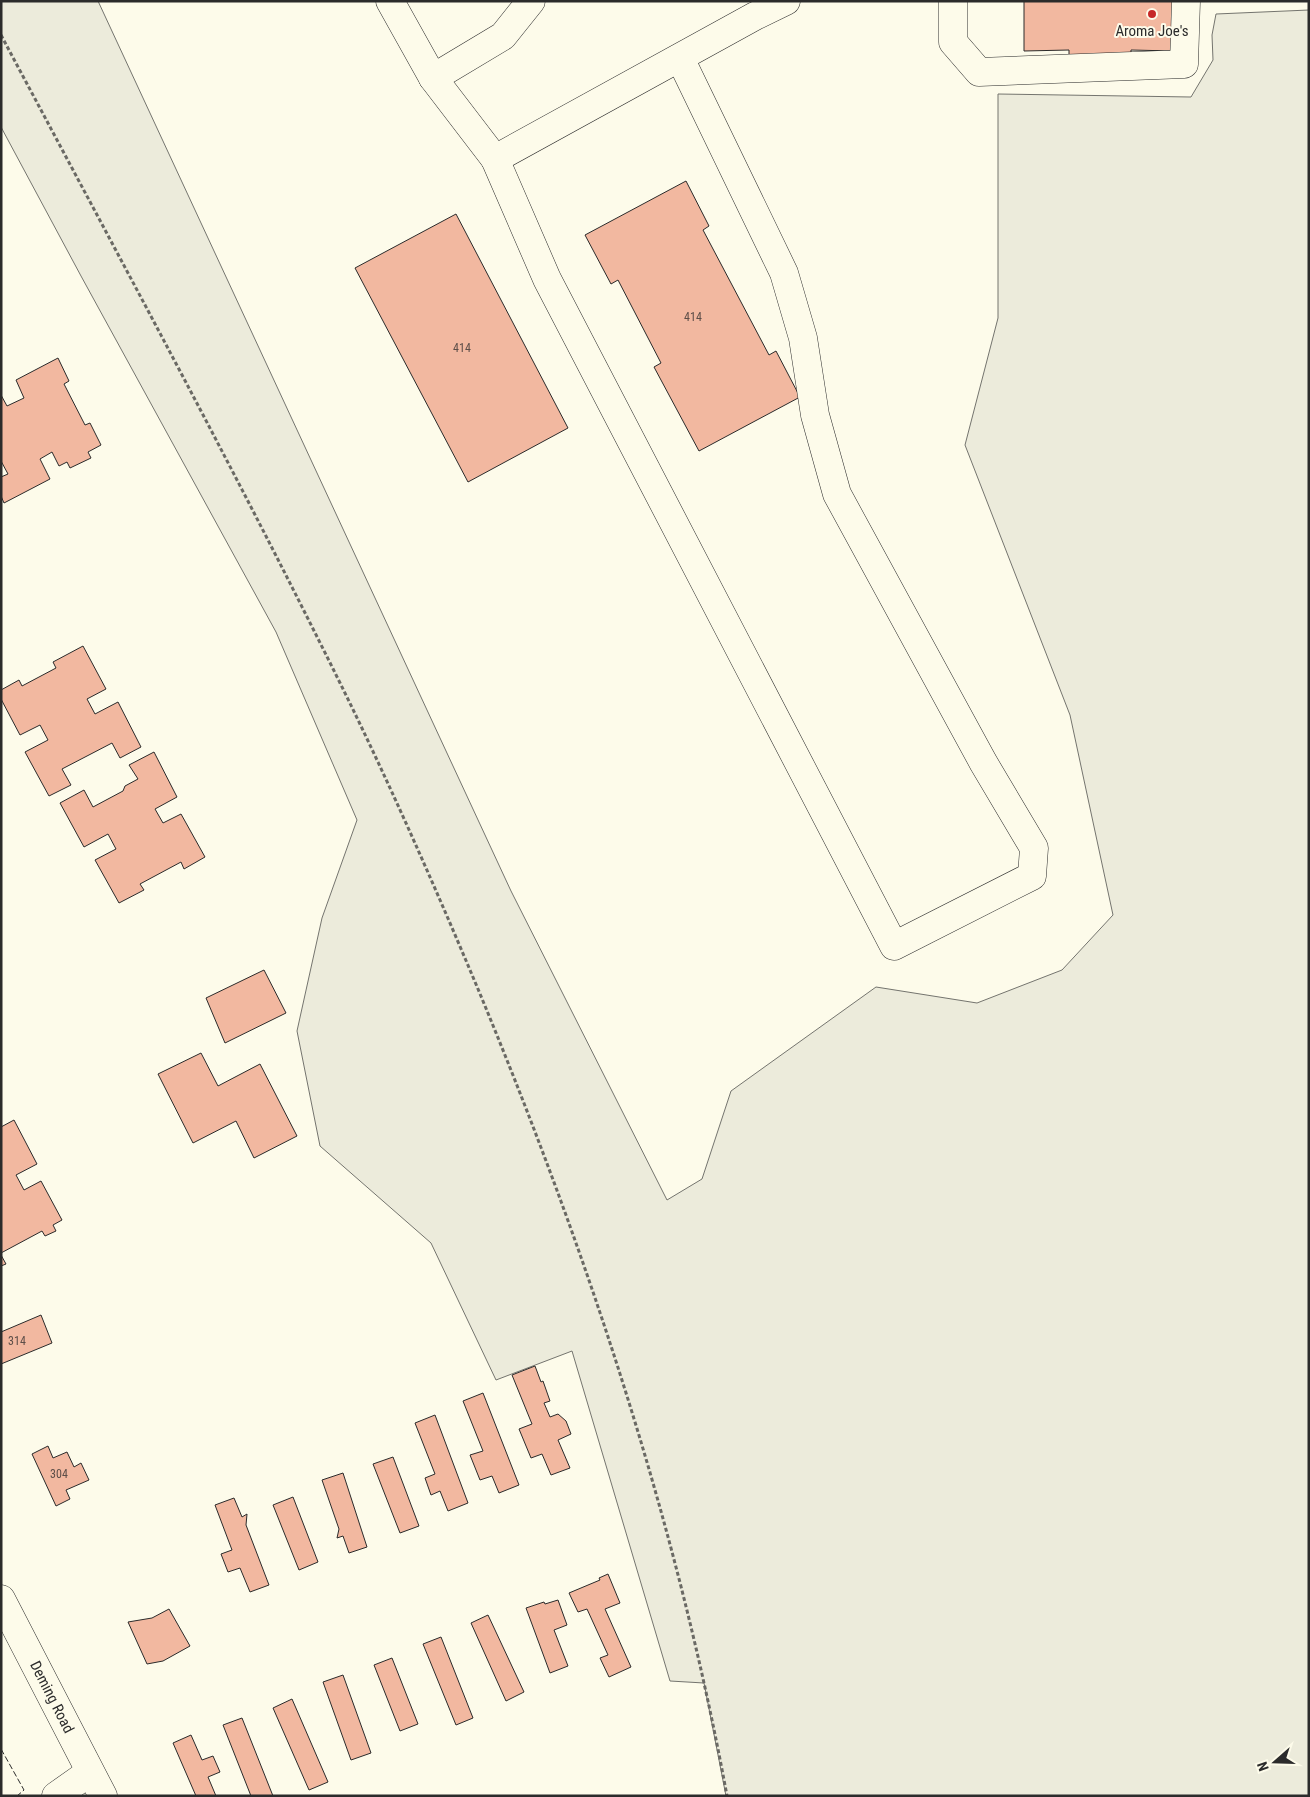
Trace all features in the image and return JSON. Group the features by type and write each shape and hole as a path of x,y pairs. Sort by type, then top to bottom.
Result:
{"street":[{"path":"390,1 433,78 495,159 546,279 894,946 1032,876 1034,848 983,762 837,494 815,415 803,338 784,273 680,58"},
{"path":"433,78 503,36 531,1"},
{"path":"495,159 755,16 786,1"},
{"path":"953,1 953,42 980,72 1184,64 1186,1"},
{"name":"Deming Road","path":"1,1599 103,1796"},
{"path":"56,1796 90,1772"}],"path":[{"path":"1,35 225,456 304,609 406,823 496,1032 569,1221 640,1437 693,1635 727,1796"}],"shaded area":[{"path":"1,1 98,1 511,891 667,1200 702,1179 731,1091 876,987 977,1003 1062,970 1113,915 1070,715 965,445 998,318 998,94 1191,97 1213,60 1212,35 1216,14 1309,10 1309,1796 726,1796 704,1683 670,1681 572,1351 496,1380 431,1243 320,1146 297,1031 322,918 357,820 276,632 1,127"}],"building":[{"path":"1024,1 1174,1 1174,51 1131,50 1131,56 1069,57 1069,50 1024,51"},
{"path":"686,181 709,226 703,230 769,355 776,351 800,397 699,451 654,367 661,363 618,280 611,284 585,235"},
{"path":"456,214 568,428 468,482 355,268"},
{"path":"58,358 69,381 64,384 85,425 90,423 101,445 88,452 91,458 70,468 67,462 59,466 52,452 40,459 50,479 4,503 1,496 1,477 8,474 1,461 1,395 7,406 24,398 16,380"},
{"path":"83,646 106,689 87,699 95,714 118,702 141,747 120,758 112,743 62,769 71,785 49,796 25,752 48,740 40,725 20,735 1,699 1,690 19,680 22,686 56,668 53,662"},
{"path":"154,752 177,797 155,809 163,823 181,814 205,857 184,869 181,862 140,884 144,890 119,903 95,860 116,849 108,834 84,847 60,803 84,790 93,807 123,791 125,786 138,779 129,765"},
{"path":"264,970 286,1013 225,1043 206,998"},
{"path":"201,1053 218,1086 260,1064 297,1136 254,1158 236,1121 193,1143 158,1074"},
{"path":"14,1120 37,1164 16,1175 24,1190 41,1181 62,1220 53,1225 56,1231 45,1236 42,1231 1,1253 1,1127"},
{"path":"1,1255 6,1264 1,1266"},
{"path":"41,1315 52,1343 1,1364 1,1332"},
{"path":"535,1366 550,1401 544,1403 550,1417 558,1414 566,1421 571,1434 558,1440 570,1468 551,1475 542,1454 531,1458 519,1429 532,1424 512,1375"},
{"path":"483,1393 519,1485 499,1493 492,1476 480,1480 470,1455 483,1451 463,1401"},
{"path":"435,1415 468,1503 448,1511 440,1491 431,1495 425,1478 435,1474 415,1423"},
{"path":"48,1446 53,1458 67,1452 74,1467 81,1463 89,1480 66,1490 70,1499 56,1506 32,1454"},
{"path":"393,1457 419,1526 400,1533 373,1464"},
{"path":"343,1473 367,1547 349,1553 343,1536 337,1538 339,1529 322,1480"},
{"path":"293,1497 318,1562 299,1570 273,1505"},
{"path":"234,1498 242,1517 247,1514 246,1525 269,1585 250,1592 240,1568 228,1572 221,1554 232,1550 215,1505"},
{"path":"608,1574 620,1603 605,1609 631,1667 609,1677 600,1658 608,1655 587,1609 578,1612 569,1593 600,1580 599,1578"},
{"path":"558,1600 567,1625 554,1630 568,1666 550,1673 526,1608"},
{"path":"169,1609 190,1646 163,1661 147,1664 128,1622 152,1618"},
{"path":"488,1615 524,1692 506,1701 471,1623"},
{"path":"441,1637 473,1718 456,1725 423,1644"},
{"path":"392,1658 418,1724 400,1731 374,1665"},
{"path":"343,1675 371,1753 351,1760 323,1682"},
{"path":"292,1699 328,1782 309,1790 273,1708"},
{"path":"242,1718 273,1796 251,1796 223,1725"},
{"path":"191,1735 202,1760 213,1756 220,1772 208,1777 216,1796 196,1796 173,1743"}],"fence":[{"path":"1,1749 24,1790 17,1796"}],"place":[{"name":"Aroma Joe's","path":"1152,14"}]}
